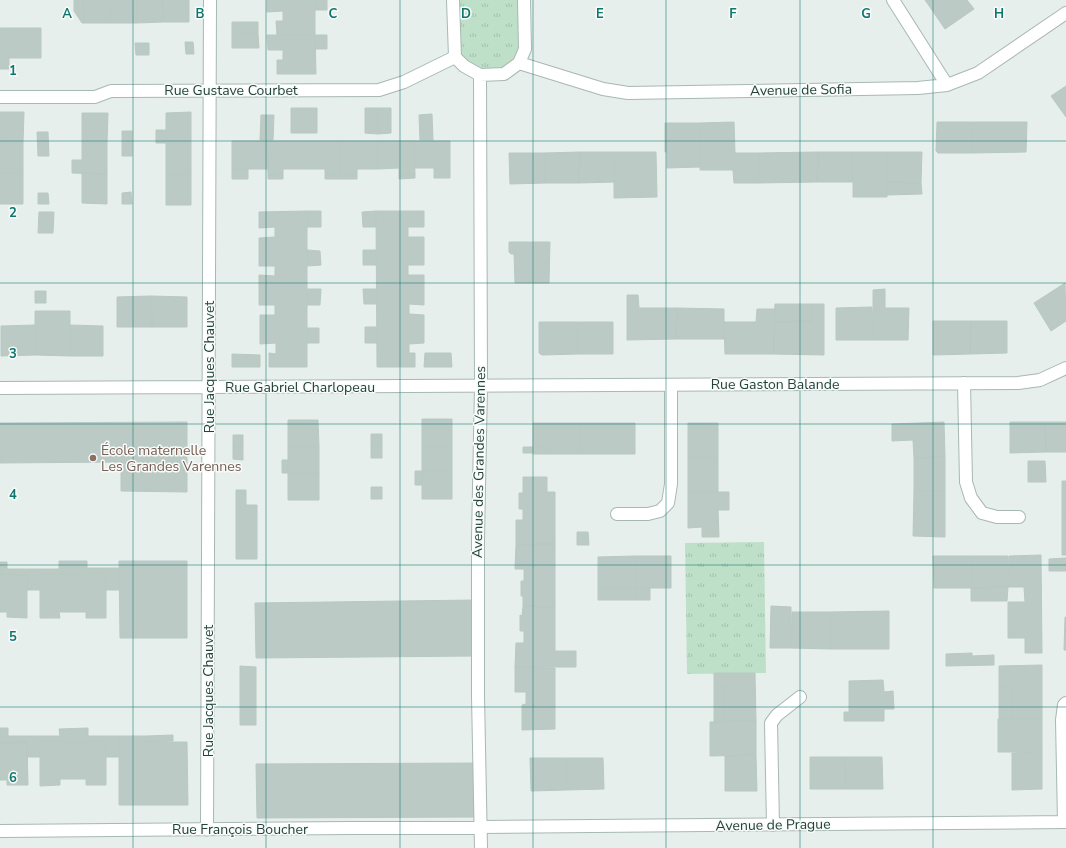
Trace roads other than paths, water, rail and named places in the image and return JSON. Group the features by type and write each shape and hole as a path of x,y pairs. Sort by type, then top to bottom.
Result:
{"street":[{"name":"Rue Jacques Chauvet","path":"207,830 210,0"},
{"path":"452,1 455,57 464,66 480,75 504,74 519,63 525,49 524,0"},
{"path":"893,0 947,85"},
{"name":"Avenue de Sofia","path":"519,63 603,89 628,92 918,88 947,85 978,73 1066,14"},
{"name":"Rue Gustave Courbet","path":"0,97 95,97 111,90 379,90 404,82 455,57"},
{"name":"Avenue des Grandes Varennes","path":"480,75 481,386 478,626 481,848"},
{"name":"Rue Gaston Balande","path":"481,386 1018,383 1040,380 1066,368"},
{"path":"964,383 966,482 971,498 982,513 997,517 1019,517"},
{"path":"617,514 648,514 660,511 668,503 671,484 671,385"},
{"name":"Rue Gabriel Charlopeau","path":"0,388 481,386"},
{"path":"773,825 771,723 777,714 800,697"},
{"path":"1065,822 1062,720 1064,705 1066,703"},
{"name":"Avenue de Prague","path":"480,827 1065,822"},
{"name":"Rue François Boucher","path":"0,831 480,827"}],"place":[{"name":"École maternelle Les Grandes Varennes","path":"93,458"}]}
